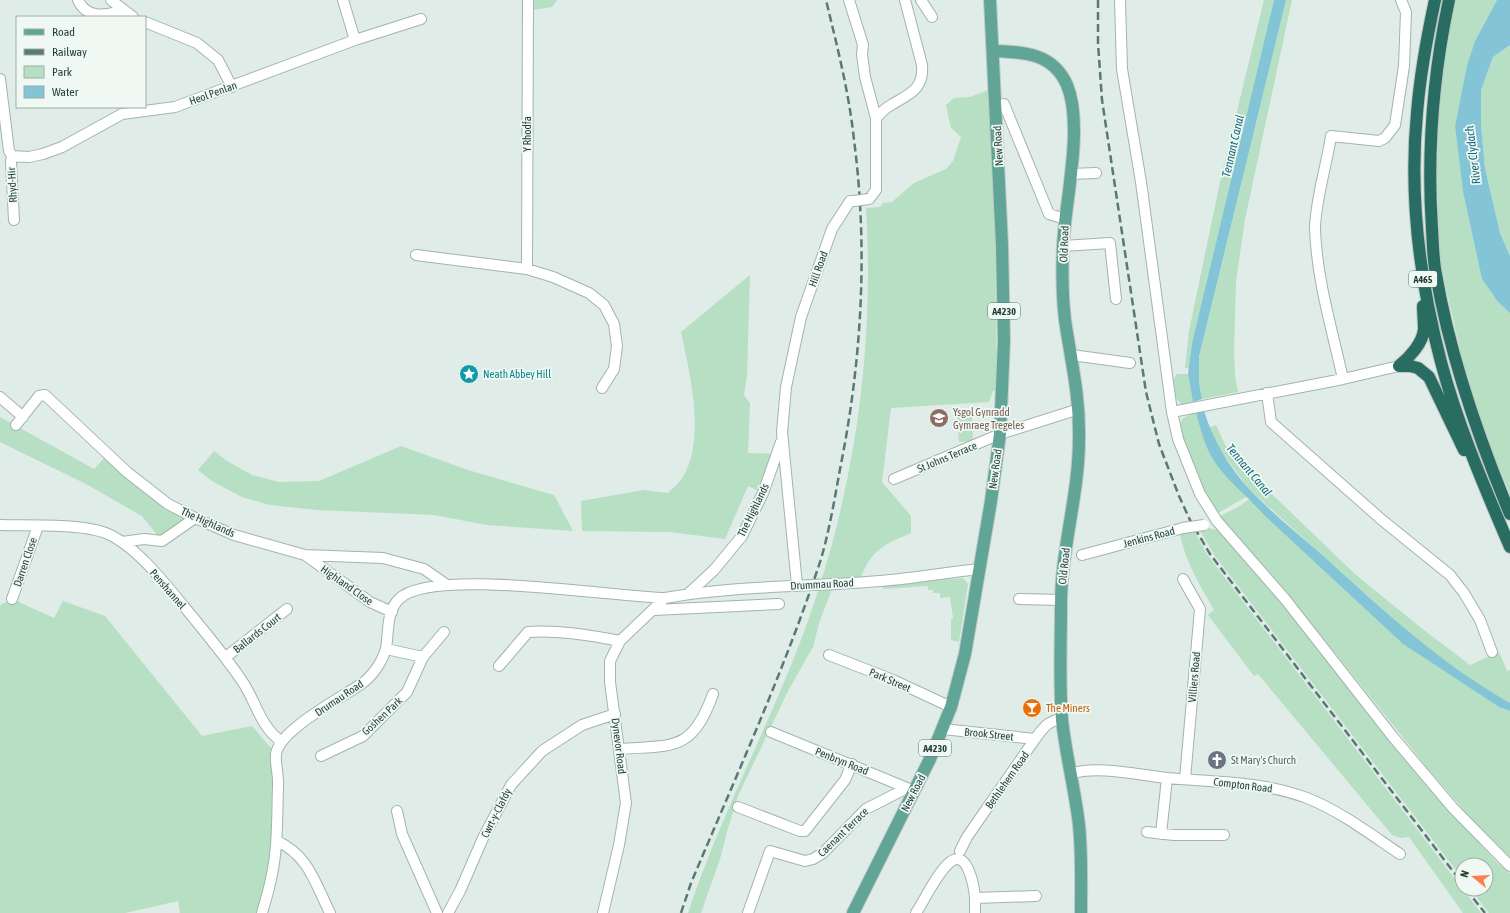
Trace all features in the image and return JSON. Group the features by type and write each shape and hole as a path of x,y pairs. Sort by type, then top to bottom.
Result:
{"highway":[{"name":"A465","path":"1435,0 1428,31 1417,114 1414,185 1424,286 1441,362 1475,464 1510,546"},
{"name":"A465","path":"1449,0 1442,33 1433,112 1430,191 1435,273 1451,346 1466,397 1510,514"},
{"name":"A465","path":"1399,366 1406,361 1420,342 1424,330 1424,286"},
{"name":"A465","path":"1399,366 1418,368 1429,377 1462,447 1475,464"}],"main road":[{"name":"New Road","path":"853,913 910,789 944,728 965,654 991,501 1000,434 1004,341 1002,245 990,0"},
{"name":"Old Road","path":"993,51 1023,52 1040,56 1054,66 1063,79 1072,101 1074,119 1065,219 1062,280 1065,320 1072,355 1079,409 1079,442 1077,475 1063,567 1061,600 1062,718 1079,826 1081,913"}],"street":[{"path":"78,0 84,10 96,15 106,16 124,10"},
{"path":"112,0 132,16"},
{"path":"343,0 355,40"},
{"name":"Y Rhodfa","path":"527,269 528,0"},
{"name":"Hill Road","path":"797,585 782,432 786,387 801,317 832,230 850,201 869,199 876,190 876,118 865,77 862,54 863,45 848,0"},
{"path":"876,118 889,106 912,94 923,74 905,0"},
{"path":"921,0 932,17"},
{"path":"1120,0 1122,69 1141,182 1172,412 1178,439 1200,494 1217,521 1285,599 1398,743 1453,808 1510,866"},
{"path":"1343,379 1322,295 1315,228 1319,198 1331,136 1378,141 1385,138 1395,125 1404,66 1406,12 1401,0"},
{"name":"Heol Penlan","path":"12,156 29,157 62,147 122,114 175,107 355,40 418,21"},
{"path":"146,22 197,43 218,60 232,87"},
{"name":"Rhyd-Hir","path":"0,79 9,152 12,156 14,220"},
{"name":"Old Road","path":"1004,104 1049,214 1065,219"},
{"path":"1070,174 1096,173"},
{"path":"1063,246 1110,243 1116,299"},
{"path":"416,255 527,269 553,277 589,293 604,305 614,324 617,346 614,369 602,388"},
{"path":"1072,355 1130,363"},
{"path":"1172,412 1343,379 1399,366"},
{"path":"1267,394 1270,422 1382,520 1450,575 1464,593 1480,620 1492,652"},
{"name":"The Highlands","path":"16,425 39,396 46,395 127,472 168,504 195,518 234,535 305,555 383,558 424,569 447,585"},
{"path":"0,398 23,417"},
{"name":"St Johns Terrace","path":"894,479 1000,434 1079,409"},
{"name":"The Highlands","path":"688,594 714,570 742,536 763,493 780,447 782,432"},
{"path":"122,542 144,539 162,541 195,518"},
{"name":"Jenkins Road","path":"1082,555 1183,528 1204,525 1217,521"},
{"name":"Penshannel","path":"0,525 98,530 109,534 122,542 134,552 167,586 226,657 248,689 267,729 281,741"},
{"name":"Darren Close","path":"12,599 38,526"},
{"name":"Highland Close","path":"305,555 370,602 392,612"},
{"name":"Drummau Road","path":"665,598 688,594 797,585 868,582 979,569"},
{"name":"Villiers Road","path":"1183,579 1200,609 1185,779"},
{"name":"Drumau Road","path":"281,741 302,723 363,683 377,667 386,649 392,612 399,599 419,589 447,585 484,584 665,598"},
{"name":"Dynevor Road","path":"604,913 619,845 626,803 610,682 610,661 620,641 665,598"},
{"path":"1019,599 1061,600"},
{"name":"Drummau Road","path":"654,610 779,604"},
{"name":"Ballards Court","path":"226,657 287,609"},
{"path":"499,666 528,632 546,631 586,634 620,641"},
{"name":"Goshen Park","path":"321,756 363,736 407,692 423,657 444,632"},
{"path":"386,649 423,657"},
{"name":"Park Street","path":"829,655 893,680 951,707"},
{"path":"620,750 675,745 693,733 706,713 713,694"},
{"name":"Cwrt-y-Clafdy","path":"448,913 460,891 483,838 511,785 542,751 582,726 615,714"},
{"name":"Bethlehem Road","path":"960,852 967,837 1046,724 1062,718"},
{"name":"Brook Street","path":"944,728 1035,739"},
{"name":"Penbryn Road","path":"771,732 910,789"},
{"path":"262,913 271,879 276,841 279,776 276,754 281,741"},
{"path":"738,807 800,831 805,830 845,780 852,764"},
{"name":"Compton Road","path":"1070,774 1086,771 1247,784 1282,790 1305,797 1331,809 1400,854"},
{"path":"1161,834 1167,778"},
{"name":"Caenant Terrace","path":"748,913 770,851 805,861 814,859 823,853 866,809 910,789"},
{"path":"397,811 402,834 437,913"},
{"path":"1147,832 1161,834 1224,835"},
{"path":"276,841 290,848 305,863 330,913"},
{"path":"916,913 945,867 952,860 961,861 970,871 974,880 975,913"},
{"path":"975,898 1036,896"}],"green space":[{"path":"532,0 557,0 552,7 532,10"},
{"path":"1264,0 1274,0 1192,343 1189,368 1185,368 1189,331 1221,177"},
{"path":"1286,0 1292,0 1245,219 1236,281 1234,352 1235,376 1238,392 1202,399 1199,383 1199,358"},
{"path":"1455,0 1497,0 1475,41 1467,65 1455,126 1463,192 1482,279 1498,302 1510,313 1510,493 1496,461 1468,384 1439,257 1437,165 1440,76"},
{"path":"1510,45 1510,256 1500,233 1485,168 1481,126 1481,90 1493,57"},
{"path":"991,89 994,150 997,391 993,391 989,402 891,408 882,482 911,516 911,533 887,544 880,549 870,560 861,577 836,579 819,623 813,647 788,691 738,796 720,859 701,913 688,913 700,878 728,810 801,640 819,588 834,535 847,481 863,373 867,318 868,263 866,208 880,207 883,203 892,202 914,183 946,169 953,161 961,137 951,128 946,105 954,98 970,97"},
{"path":"750,275 747,376 744,395 750,403 748,453 777,454 763,493 748,486 725,539 670,532 582,531 581,501 644,490 668,493 683,477 690,461 694,444 695,425 692,386 681,332"},
{"path":"1177,374 1188,374 1193,402 1182,405 1176,398 1173,380"},
{"path":"1196,412 1204,438 1220,468 1248,496 1218,513 1207,497 1179,427 1183,418"},
{"path":"972,416 973,441 959,442 957,417"},
{"path":"0,417 94,469 108,454 195,518 162,541 142,516 86,484 0,442"},
{"path":"1216,425 1225,445 1253,476 1356,575 1420,627 1470,665 1499,652 1507,671 1510,670 1510,703 1484,689 1419,642 1249,489 1220,450 1209,428"},
{"path":"401,446 468,470 554,495 573,531 487,525 434,515 317,510 270,505 242,497 212,481 198,470 214,451 227,461 252,475 279,482 319,481"},
{"path":"1251,498 1265,516 1403,644 1499,707 1510,711 1510,859 1492,843 1429,770 1320,634 1220,516 1238,507"},
{"path":"1208,528 1218,530 1227,537 1448,808 1492,857 1454,857 1454,868 1215,556 1199,529"},
{"path":"1194,530 1206,553 1454,878 1454,897 1469,897 1481,913 1463,913 1409,837 1401,838 1392,835 1258,674 1254,676 1208,615 1214,610 1186,555 1180,535 1184,531"},
{"path":"963,578 968,584 959,642 951,640 951,619 953,618 950,597 940,598 940,593 933,593 933,590 928,590 928,586 883,589 883,584"},
{"path":"12,599 54,618 63,601 105,616 202,736 252,726 276,754 277,841 262,913 180,913 178,901 125,913 0,913 0,605"},
{"path":"1494,860 1510,873 1510,913 1489,913 1476,897 1494,897"}],"water":[{"path":"1274,0 1286,0 1199,357 1199,383 1202,399 1193,402 1188,374 1192,343"},
{"name":"River Clydach","path":"1497,0 1510,0 1510,45 1493,57 1481,90 1481,126 1485,168 1500,233 1510,256 1510,313 1498,302 1482,279 1463,192 1455,126 1467,65 1475,41"},
{"path":"1204,411 1222,453 1242,481 1258,498 1371,599 1437,655 1485,688 1510,703 1510,711 1499,707 1403,644 1265,516 1226,476 1211,456 1203,437 1196,412"}],"railway":[{"path":"681,913 691,883 776,682 807,600 827,536 848,424 854,384 861,302 861,221 854,140 849,104 826,0"},
{"path":"1098,0 1098,43 1102,100 1146,392 1159,444 1179,496 1190,520 1210,554 1454,873"},
{"path":"1472,897 1485,913"}],"place":[{"name":"Neath Abbey Hill","path":"469,374"},
{"name":"Ysgol Gynradd Gymraeg Tregeles","path":"939,418"},
{"name":"The Miners","path":"1032,708"},
{"name":"St Mary's Church","path":"1217,760"}],"water label":[{"name":"Tennant Canal","path":"1233,146"},
{"name":"Tennant Canal","path":"1249,470"}]}
